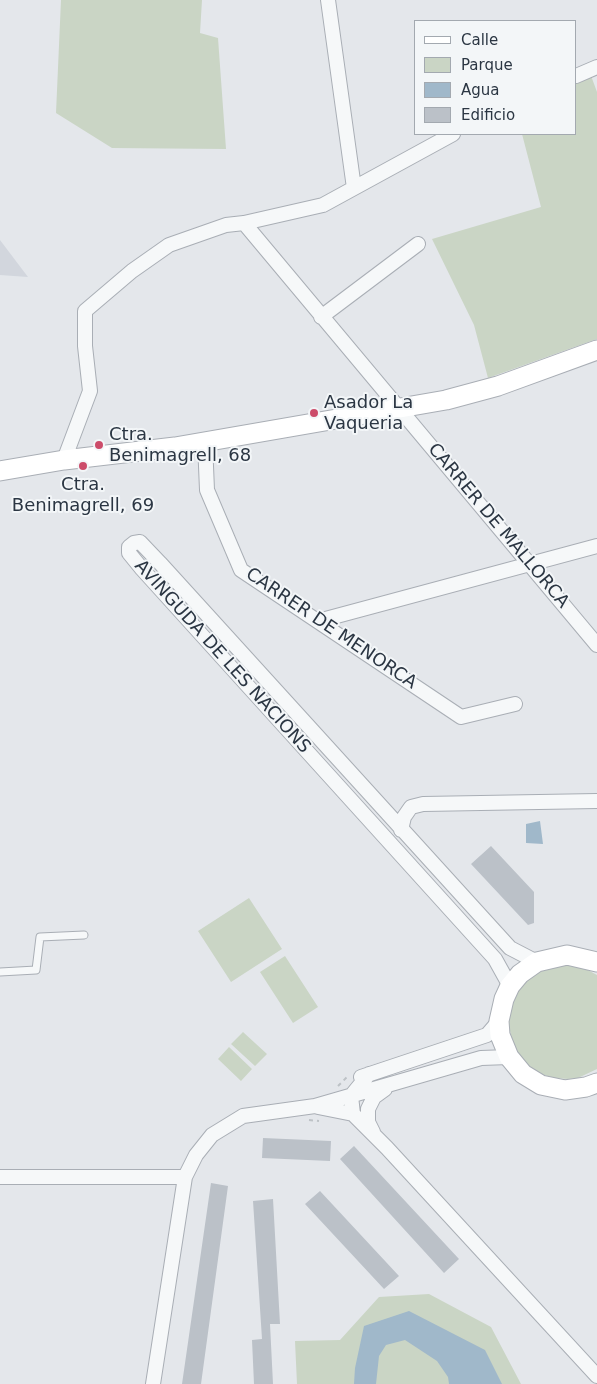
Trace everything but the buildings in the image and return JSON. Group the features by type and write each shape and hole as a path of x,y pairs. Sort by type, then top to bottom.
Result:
{"street":[{"path":"328,0 354,188"},
{"path":"577,76 597,67"},
{"path":"72,459 90,391 85,346 85,311 132,271 169,245 226,225 244,223 323,205 451,135"},
{"name":"CARRER DE MALLORCA","path":"244,223 597,645"},
{"path":"321,317 418,244"},
{"path":"0,471 72,459 205,442 446,400 498,386 597,350"},
{"name":"CARRER DE MENORCA","path":"205,442 207,490 241,570 461,717 515,704"},
{"name":"AVINGUDA DE LES NACIONS","path":"510,986 495,959 142,569 129,553 129,547 134,543 140,542 510,948 537,962"},
{"path":"318,621 597,546"},
{"path":"401,830 404,817 411,807 423,804 597,801"},
{"path":"597,962 567,955 537,962 520,974 510,986 504,999 499,1021 500,1036 509,1057 523,1074 540,1085 565,1090 586,1087 597,1083"},
{"path":"315,1106 333,1097 361,1074 486,1035 499,1021"},
{"path":"153,1384 185,1177 196,1155 212,1135 243,1116 315,1106 481,1058 509,1057"},
{"path":"353,1114 351,1096 361,1074"},
{"path":"376,1137 368,1122 368,1109 374,1097 391,1085"},
{"path":"315,1106 353,1114 597,1376"},
{"path":"0,1177 185,1177"}],"lane":[{"path":"0,972 36,970 40,937 84,935"}],"path":[{"path":"334,1089 361,1074"},
{"path":"303,1120 320,1121"}],"shaded area":[{"path":"0,240 28,277 0,275"}],"green space":[{"path":"61,0 202,0 200,33 218,38 226,149 112,148 56,113"},
{"path":"590,73 597,92 597,339 488,378 474,325 432,239 541,207 522,135 577,135 577,79"},
{"path":"249,898 282,949 231,982 198,931"},
{"path":"285,956 318,1007 293,1023 260,972"},
{"path":"562,965 584,968 597,975 597,1069 578,1078 568,1079 554,1078 541,1074 528,1065 515,1051 508,1023 515,995 523,984 540,971"},
{"path":"243,1032 267,1054 255,1066 231,1044"},
{"path":"229,1047 252,1069 241,1081 218,1059"},
{"path":"429,1294 491,1327 521,1384 297,1384 295,1341 340,1340 379,1297"}],"water":[{"path":"540,821 543,844 526,843 526,824"},
{"path":"409,1311 485,1350 502,1384 449,1384 448,1377 437,1361 405,1340 386,1345 379,1356 376,1384 354,1384 355,1368 364,1326"}],"place":[{"name":"Asador La Vaqueria","path":"314,413"},
{"name":"Ctra. Benimagrell, 68","path":"99,445"},
{"name":"Ctra. Benimagrell, 69","path":"83,466"}]}
